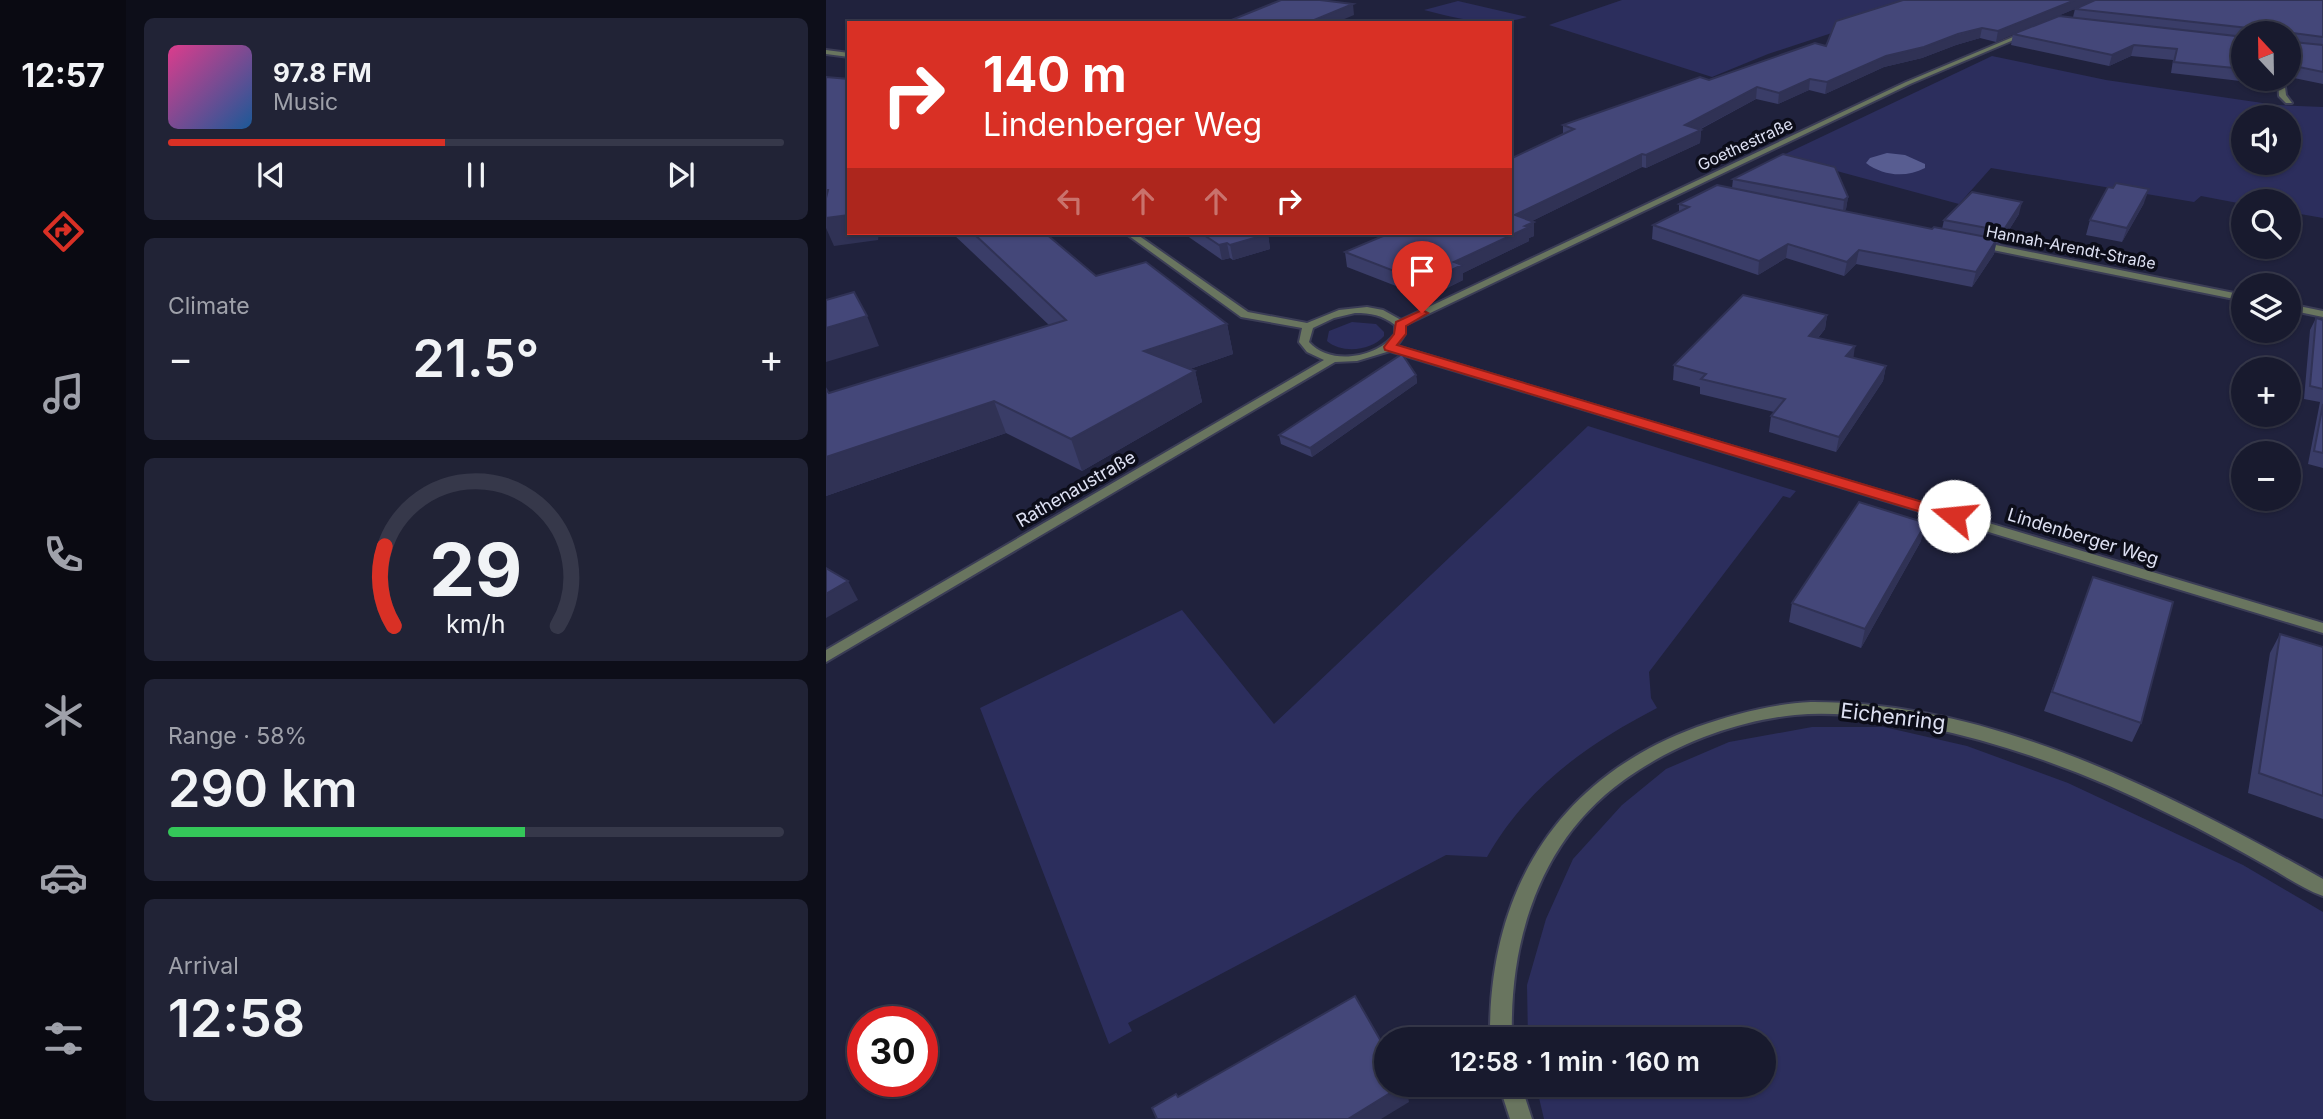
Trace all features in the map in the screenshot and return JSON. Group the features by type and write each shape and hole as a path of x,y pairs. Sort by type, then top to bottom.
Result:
{"street":[{"name":"Goethestraße","path":"1400,324 1908,83 2031,32"},
{"path":"826,52 847,55"},
{"path":"2282,91 2283,96 2289,101"},
{"path":"1686,187 1713,192"},
{"path":"1132,235 1245,315 1308,326 1325,316 1364,311 1384,314 1400,324 1400,334 1390,347 1365,356 1345,358 1320,355 1307,347 1304,342 1308,326"},
{"name":"Hannah-Arendt-Straße","path":"1968,243 2231,295"},
{"path":"2301,309 2323,314"},
{"name":"Lindenberger Weg","path":"1390,347 2323,628"},
{"name":"Rathenaustraße","path":"826,657 1332,359 1345,358"},
{"name":"Eichenring","path":"1500,1027 1498,1003 1508,941 1529,886 1556,835 1595,791 1643,757 1740,718 1797,709 1865,710 1960,726 1999,737 2069,762 2157,801 2323,888"},
{"path":"1514,1097 1521,1119"}],"shaded area":[{"path":"1622,0 1932,0 1768,54 1712,77 1549,25"},
{"path":"1458,1 1527,17 1508,21 1480,21 1424,10"},
{"path":"1992,56 2106,80 2276,105 2231,105 2231,175 2301,175 2301,106 2323,107 2323,218 2301,214 2301,189 2231,189 2231,202 2201,196 2194,202 1991,168 1959,204 1781,156"},
{"path":"1352,322 1376,324 1384,332 1384,336 1372,345 1356,349 1340,348 1327,341 1329,331"},
{"path":"1588,426 1796,491 1790,498 1783,496 1649,672 1651,698 1657,708 1606,737 1540,788 1503,832 1487,857 1446,855 1128,1023 1132,1031 1109,1044 980,708 1182,610 1274,724"},
{"path":"1812,727 1884,727 1967,746 2068,783 2243,865 2323,912 2323,1119 1544,1119 1539,1097 1776,1097 1776,1027 1528,1027 1527,985 1546,919 1573,859 1622,805 1666,769 1729,742"}],"water":[{"path":"1887,153 1905,155 1925,164 1925,168 1895,174 1880,171 1866,163 1870,158"}],"building":[{"path":"1281,0 1320,0 1353,4 1312,21 1229,21"},
{"path":"1903,0 2075,0 1998,31 1982,28 1886,56 1827,82 1810,79 1779,93 1757,87 1685,125 1701,130 1646,155 1642,154 1515,215 1534,222 1512,235 1512,158 1574,129 1563,125 1700,77 1709,80 1815,43 1826,46 1836,21"},
{"path":"2095,0 2323,0 2323,37 2301,34 2301,21 2231,21 2231,26 2075,9"},
{"path":"2059,16 2231,36 2231,68 2174,62 2177,49 2134,45 2112,55 2013,34"},
{"path":"2301,43 2323,45 2323,72 2301,67"},
{"path":"826,77 847,79 847,215 826,218"},
{"path":"1783,154 1835,167 1848,197 1844,200 1733,179"},
{"path":"2116,183 2149,189 2127,228 2090,220 2108,187 2113,188"},
{"path":"1717,185 1932,229 1934,227 1997,239 1976,272 1859,250 1847,262 1788,244 1759,261 1653,225 1689,207 1679,204"},
{"path":"1972,192 2022,202 2003,231 1944,220"},
{"path":"975,235 1047,235 1096,276 1146,262 1227,324 1144,351 1195,371 1071,439 994,401 826,457 826,389 829,393 1066,320"},
{"path":"1204,235 1265,235 1230,245 1219,245"},
{"path":"1385,235 1512,235 1454,262 1462,265 1425,283 1345,252"},
{"path":"854,292 867,316 826,328 826,300"},
{"path":"1743,295 1827,315 1809,336 1855,346 1846,356 1886,366 1839,437 1771,416 1785,399 1701,379 1706,374 1674,365"},
{"path":"2316,318 2323,320 2323,389 2310,386"},
{"path":"1402,354 1416,375 1310,448 1279,435"},
{"path":"2323,404 2323,453 2314,451"},
{"path":"1859,502 1926,523 1865,629 1792,603"},
{"path":"826,568 848,581 826,594"},
{"path":"2093,577 2173,602 2141,723 2052,692"},
{"path":"2280,634 2323,647 2323,796 2259,773"},
{"path":"1355,996 1374,1029 1374,1097 1384,1097 1348,1119 1157,1119 1152,1108 1176,1094 1178,1097"}],"route":[{"path":"1422,313 1400,324 1400,334 1390,347 1954,516"}]}
